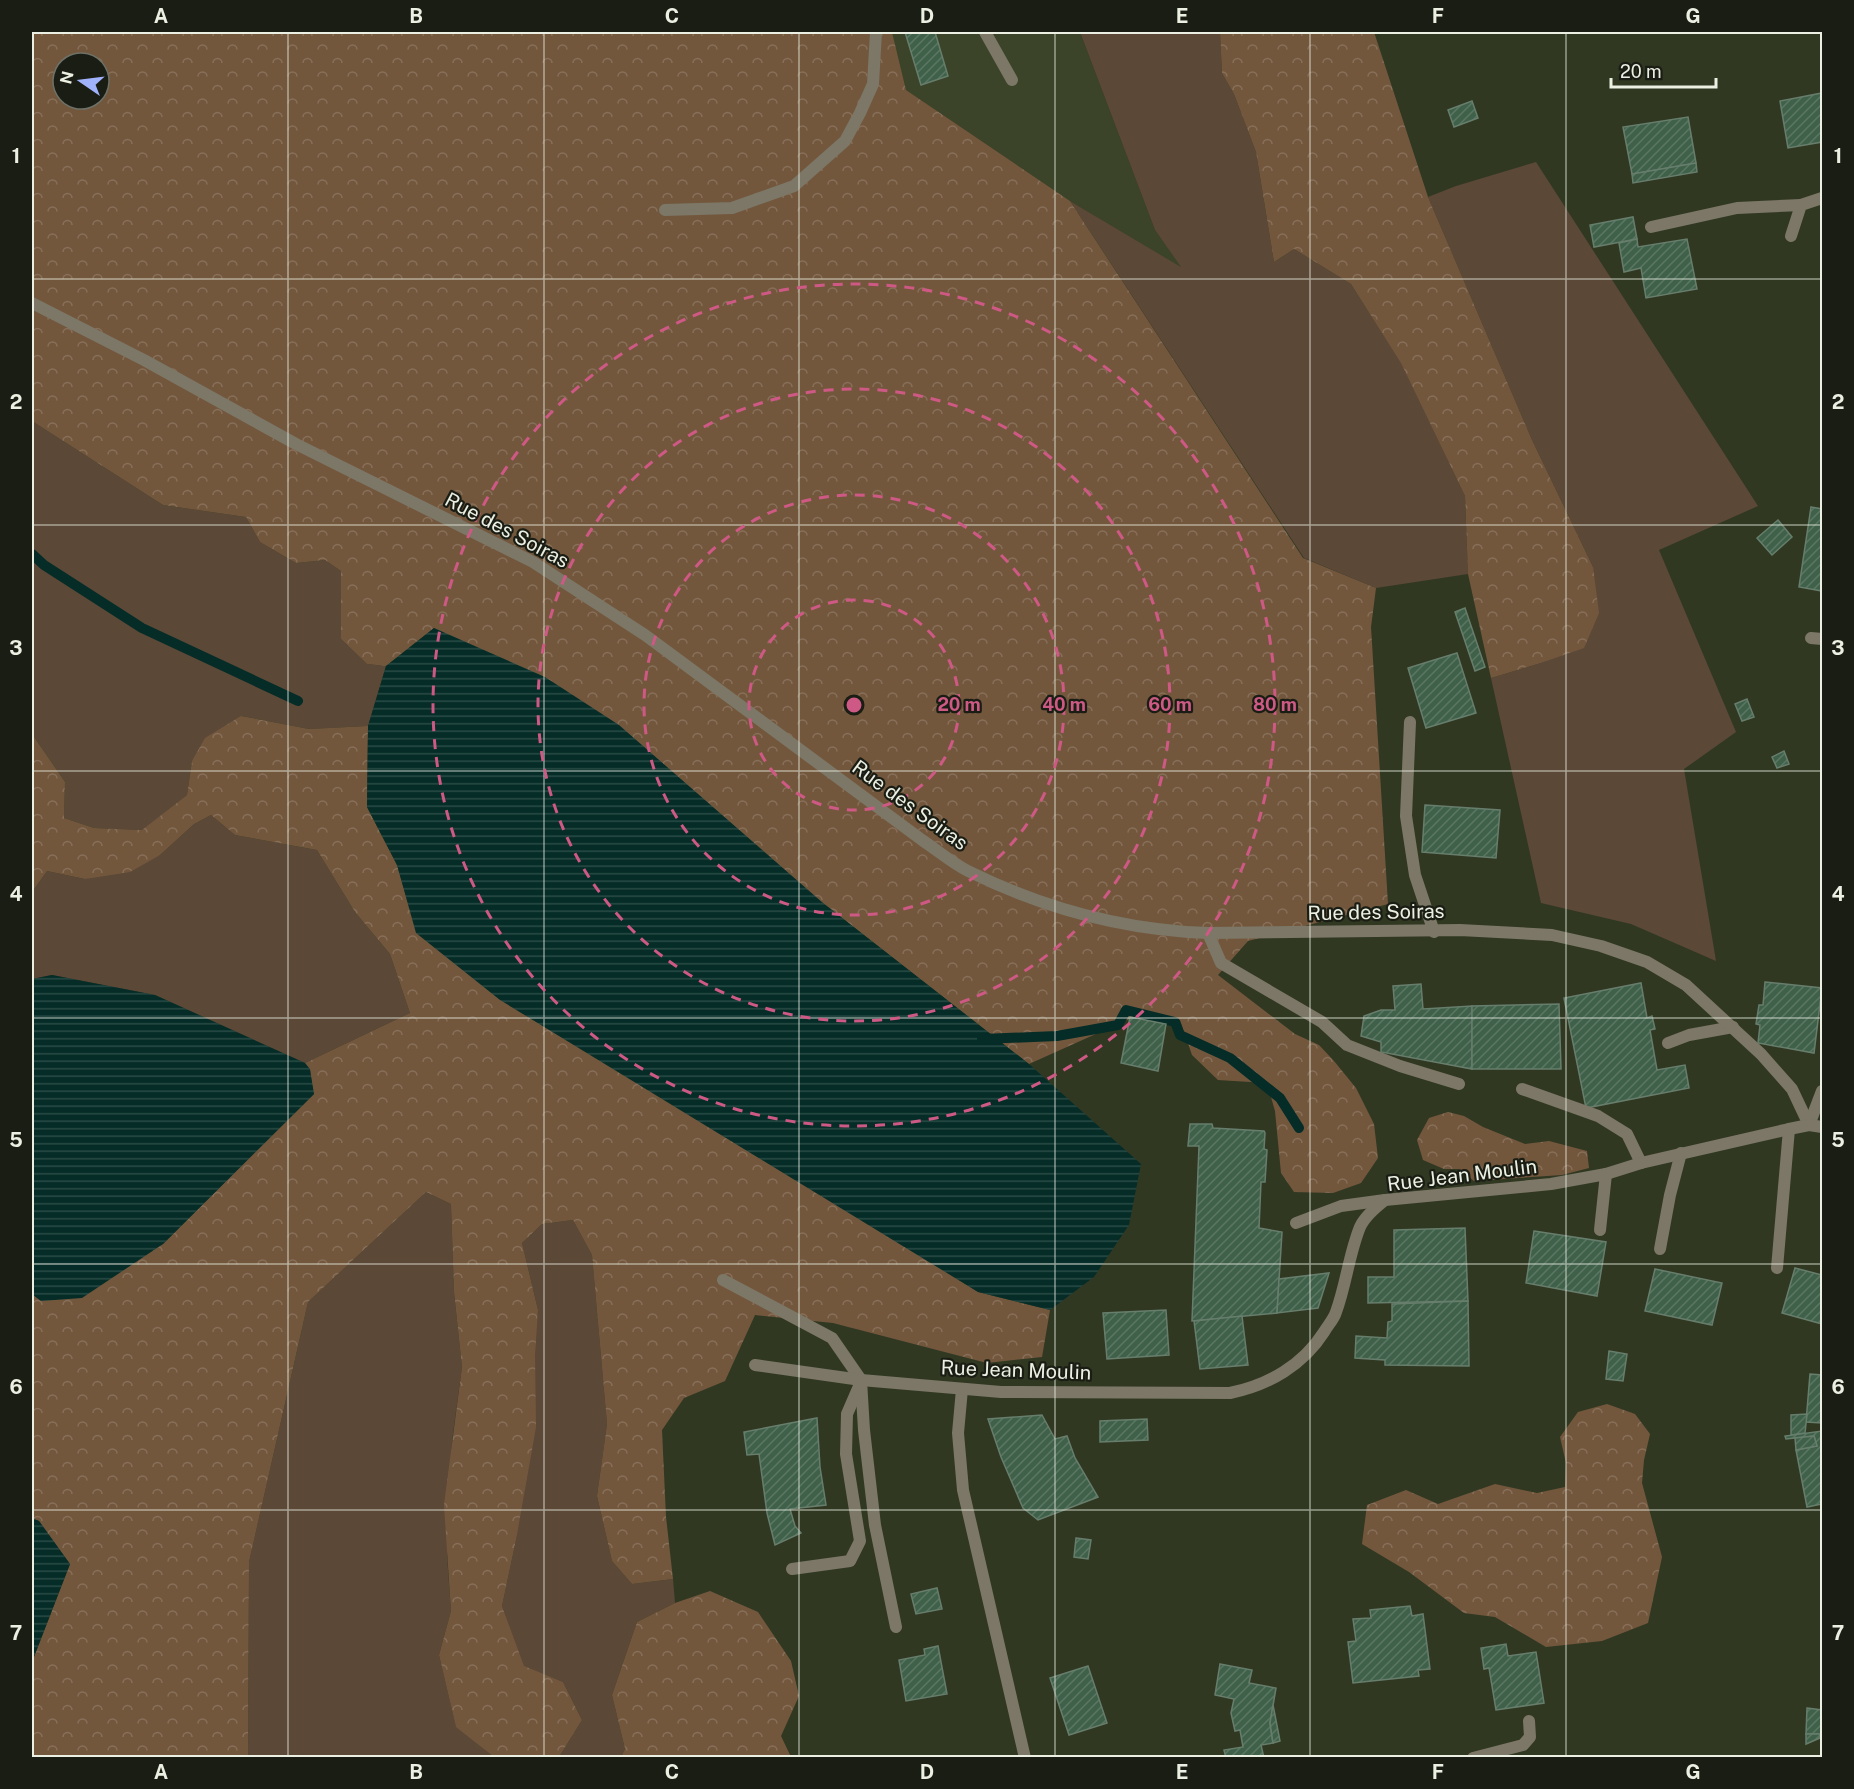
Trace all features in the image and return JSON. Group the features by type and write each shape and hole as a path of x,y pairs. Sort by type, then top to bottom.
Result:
{"street":[{"path":"665,210 732,208 794,186 845,141 860,113 873,84 876,32"},
{"path":"986,32 1012,80"},
{"path":"1651,226 1737,208 1801,204 1822,198"},
{"path":"1791,236 1801,204"},
{"name":"Rue des Soiras","path":"32,303 144,360 296,444 533,562 645,635 922,840 967,870 1050,905 1108,922 1168,931 1208,933 1460,930 1552,935 1601,946 1647,962 1686,985 1761,1054 1792,1089 1809,1125"},
{"path":"1410,722 1406,816 1415,875 1434,932"},
{"path":"1208,933 1221,963 1322,1022 1347,1045 1400,1066 1458,1084"},
{"path":"1668,1043 1689,1035 1733,1027"},
{"path":"1522,1089 1598,1116 1627,1134 1641,1163"},
{"path":"1809,1125 1822,1091"},
{"name":"Rue Jean Moulin","path":"1809,1125 1822,1115"},
{"name":"Rue Jean Moulin","path":"755,1365 861,1380 1001,1392 1230,1392 1251,1389 1296,1364 1317,1343 1336,1314 1360,1226 1385,1200 1551,1184 1605,1174 1681,1153 1789,1129 1809,1125 1822,1126"},
{"path":"1777,1268 1789,1129"},
{"path":"1660,1249 1681,1153"},
{"path":"1600,1230 1605,1174"},
{"path":"1296,1222 1341,1206 1385,1200"},
{"path":"723,1280 832,1338 861,1380 875,1525 896,1627"},
{"path":"792,1569 850,1562 860,1541 846,1454 847,1414 861,1380"},
{"path":"963,1389 958,1433 963,1490 1025,1758"},
{"path":"1473,1758 1523,1745 1530,1737 1529,1721"}],"shaded area":[{"path":"892,32 1080,32 1155,230 1182,268 1070,201 906,90"},
{"path":"1080,32 1220,32 1222,73 1234,94 1256,152 1274,262 1294,249 1351,284 1401,362 1465,496 1468,574 1376,588 1304,558 1070,201 1181,267 1155,230"},
{"path":"1536,162 1758,506 1659,550 1736,732 1684,769 1716,961 1631,924 1541,903 1491,678 1584,647 1593,567 1532,440 1428,197 1456,186"},
{"path":"32,421 163,505 246,517 260,542 296,563 325,560 341,571 341,639 367,664 386,666 368,726 309,729 241,716 192,761 187,795 143,830 94,828 64,818 65,782 32,734"},
{"path":"211,815 235,835 317,850 355,912 390,954 410,1013 305,1063 155,995 52,975 32,979 32,892 47,871 85,879 160,855 194,824"},
{"path":"426,1192 451,1204 454,1292 462,1367 452,1441 447,1556 451,1611 439,1655 456,1726 494,1757 248,1758 249,1562 308,1302"},
{"path":"573,1220 592,1255 607,1424 597,1496 612,1561 632,1584 673,1579 675,1603 637,1622 612,1695 625,1749 621,1757 559,1757 582,1720 563,1682 524,1667 502,1606 516,1540 538,1310 522,1243 542,1224"}],"green space":[{"path":"32,32 892,32 906,90 1070,201 1303,558 1376,588 1371,627 1388,904 1248,941 1218,975 1295,1034 1319,1045 1334,1061 1356,1088 1374,1124 1378,1158 1361,1183 1333,1193 1294,1192 1281,1173 1275,1111 1267,1083 1218,1080 1192,1055 1180,1020 1147,1011 1029,1064 823,903 434,628 386,666 367,664 341,639 341,571 325,560 296,563 260,542 246,517 163,505 32,421"},
{"path":"1220,32 1374,32 1428,197 1532,440 1593,567 1599,613 1584,648 1491,678 1468,574 1465,496 1401,363 1351,284 1294,249 1274,262 1256,152 1234,94 1222,73"},
{"path":"241,716 309,729 368,726 367,807 397,865 417,933 978,1292 1050,1310 1042,1357 987,1363 833,1323 755,1315 725,1381 684,1398 662,1430 666,1517 673,1579 632,1584 612,1561 597,1496 607,1424 592,1255 573,1220 542,1224 522,1243 538,1310 535,1355 536,1427 502,1606 524,1666 563,1682 582,1720 559,1757 494,1757 456,1727 439,1655 451,1611 444,1505 462,1367 454,1292 451,1204 426,1192 308,1302 249,1562 248,1757 32,1757 32,1662 70,1564 39,1521 32,1518 32,1294 41,1301 163,1244 314,1094 305,1063 410,1013 390,954 355,912 317,850 235,835 211,815 194,824 160,855 130,872 85,879 47,871 32,892 32,734 65,782 64,818 94,828 142,830 187,795 192,761 205,738"},
{"path":"1448,1112 1464,1116 1483,1127 1525,1144 1549,1141 1587,1151 1589,1168 1562,1175 1474,1181 1459,1169 1444,1169 1423,1160 1417,1140 1429,1118"},
{"path":"1607,1404 1635,1414 1650,1434 1642,1483 1662,1557 1648,1623 1602,1641 1546,1647 1495,1617 1464,1613 1409,1572 1362,1544 1367,1505 1406,1490 1438,1504 1495,1484 1537,1493 1565,1487 1566,1463 1560,1437 1578,1412"},
{"path":"710,1591 758,1612 791,1661 799,1696 781,1736 791,1757 621,1757 625,1749 612,1695 637,1622 675,1603"}],"water":[{"path":"434,628 545,677 619,725 823,903 1029,1064 1141,1164 1129,1225 1094,1277 1050,1310 978,1292 500,1000 416,933 397,865 367,807 368,726 386,666"},
{"path":"52,975 155,995 305,1063 310,1069 314,1094 163,1244 82,1298 41,1301 32,1294 32,979"},
{"path":"32,1518 39,1521 70,1564 32,1662"}],"building":[{"path":"905,32 935,32 948,76 921,85"},
{"path":"1822,93 1822,142 1788,148 1780,101"},
{"path":"1472,101 1478,118 1454,127 1448,110"},
{"path":"1688,117 1696,163 1632,174 1623,127"},
{"path":"1696,163 1697,172 1633,183 1632,174"},
{"path":"1633,217 1637,239 1594,247 1590,225"},
{"path":"1637,239 1638,247 1687,239 1697,289 1646,298 1641,268 1624,272 1619,243"},
{"path":"1811,507 1822,509 1822,591 1799,587"},
{"path":"1778,520 1792,537 1772,555 1757,538"},
{"path":"1465,608 1485,667 1475,671 1455,612"},
{"path":"1457,653 1476,713 1426,728 1408,668"},
{"path":"1747,699 1754,717 1742,721 1735,704"},
{"path":"1784,751 1789,764 1777,768 1772,757"},
{"path":"1425,805 1500,810 1496,858 1422,852"},
{"path":"1765,982 1822,988 1814,1053 1758,1043 1760,1025 1756,1024 1759,1005 1763,1005"},
{"path":"1641,983 1647,1018 1652,1016 1655,1029 1650,1030 1657,1070 1685,1065 1689,1088 1586,1108 1564,998"},
{"path":"1421,984 1423,1009 1472,1006 1472,1069 1381,1052 1381,1042 1361,1036 1364,1016 1381,1010 1395,1010 1393,986"},
{"path":"1559,1004 1561,1069 1472,1069 1472,1006"},
{"path":"1130,1017 1166,1024 1158,1071 1121,1063"},
{"path":"1190,1124 1212,1124 1213,1128 1264,1131 1265,1133 1264,1149 1267,1150 1265,1182 1261,1182 1259,1228 1282,1232 1277,1313 1192,1321 1199,1146 1188,1146"},
{"path":"1465,1228 1468,1301 1368,1303 1368,1277 1394,1277 1394,1230"},
{"path":"1534,1231 1606,1242 1597,1296 1526,1283"},
{"path":"1795,1268 1822,1275 1822,1324 1782,1313"},
{"path":"1655,1269 1722,1283 1712,1325 1645,1311"},
{"path":"1329,1273 1318,1308 1277,1313 1279,1279"},
{"path":"1468,1301 1469,1366 1385,1365 1385,1360 1355,1358 1356,1336 1387,1338 1388,1322 1392,1321 1392,1304"},
{"path":"1166,1310 1169,1355 1107,1359 1103,1313"},
{"path":"1242,1316 1248,1365 1200,1369 1194,1321"},
{"path":"1609,1351 1627,1354 1623,1381 1606,1379"},
{"path":"1810,1374 1822,1375 1822,1423 1806,1422"},
{"path":"1807,1414 1805,1433 1791,1435 1791,1415"},
{"path":"1042,1415 1055,1439 1067,1436 1075,1458 1098,1497 1038,1520 1023,1508 1001,1457 988,1419"},
{"path":"817,1418 820,1467 826,1505 790,1509 795,1526 801,1533 775,1545 767,1513 759,1454 747,1455 744,1432"},
{"path":"1147,1419 1148,1440 1100,1442 1100,1421"},
{"path":"1822,1431 1822,1504 1807,1507 1796,1450 1817,1446 1814,1436 1786,1439 1785,1436"},
{"path":"1814,1436 1817,1446 1796,1450 1795,1438"},
{"path":"1076,1538 1091,1540 1088,1559 1074,1557"},
{"path":"937,1588 942,1609 916,1614 911,1594"},
{"path":"1410,1606 1412,1616 1423,1614 1430,1669 1418,1670 1419,1676 1353,1683 1348,1642 1356,1641 1353,1619 1371,1618 1370,1610"},
{"path":"1506,1644 1508,1656 1536,1652 1544,1703 1496,1710 1489,1668 1484,1669 1481,1648"},
{"path":"938,1646 947,1694 906,1701 899,1660 925,1655 924,1649"},
{"path":"1220,1664 1252,1670 1249,1683 1276,1688 1270,1723 1273,1743 1261,1745 1264,1758 1226,1758 1224,1750 1243,1747 1240,1730 1235,1731 1231,1713 1234,1699 1215,1695"},
{"path":"1088,1666 1107,1723 1069,1735 1050,1678"},
{"path":"1273,1705 1280,1741 1273,1743 1270,1723"},
{"path":"1807,1708 1822,1710 1822,1738 1820,1734 1806,1734"},
{"path":"1806,1734 1820,1734 1820,1738 1806,1744"}],"waterway":[{"path":"32,554 44,565 142,628 298,701"},
{"path":"982,1039 1057,1036 1118,1025 1126,1010 1175,1022 1180,1035 1230,1058 1280,1098 1299,1128"}]}
